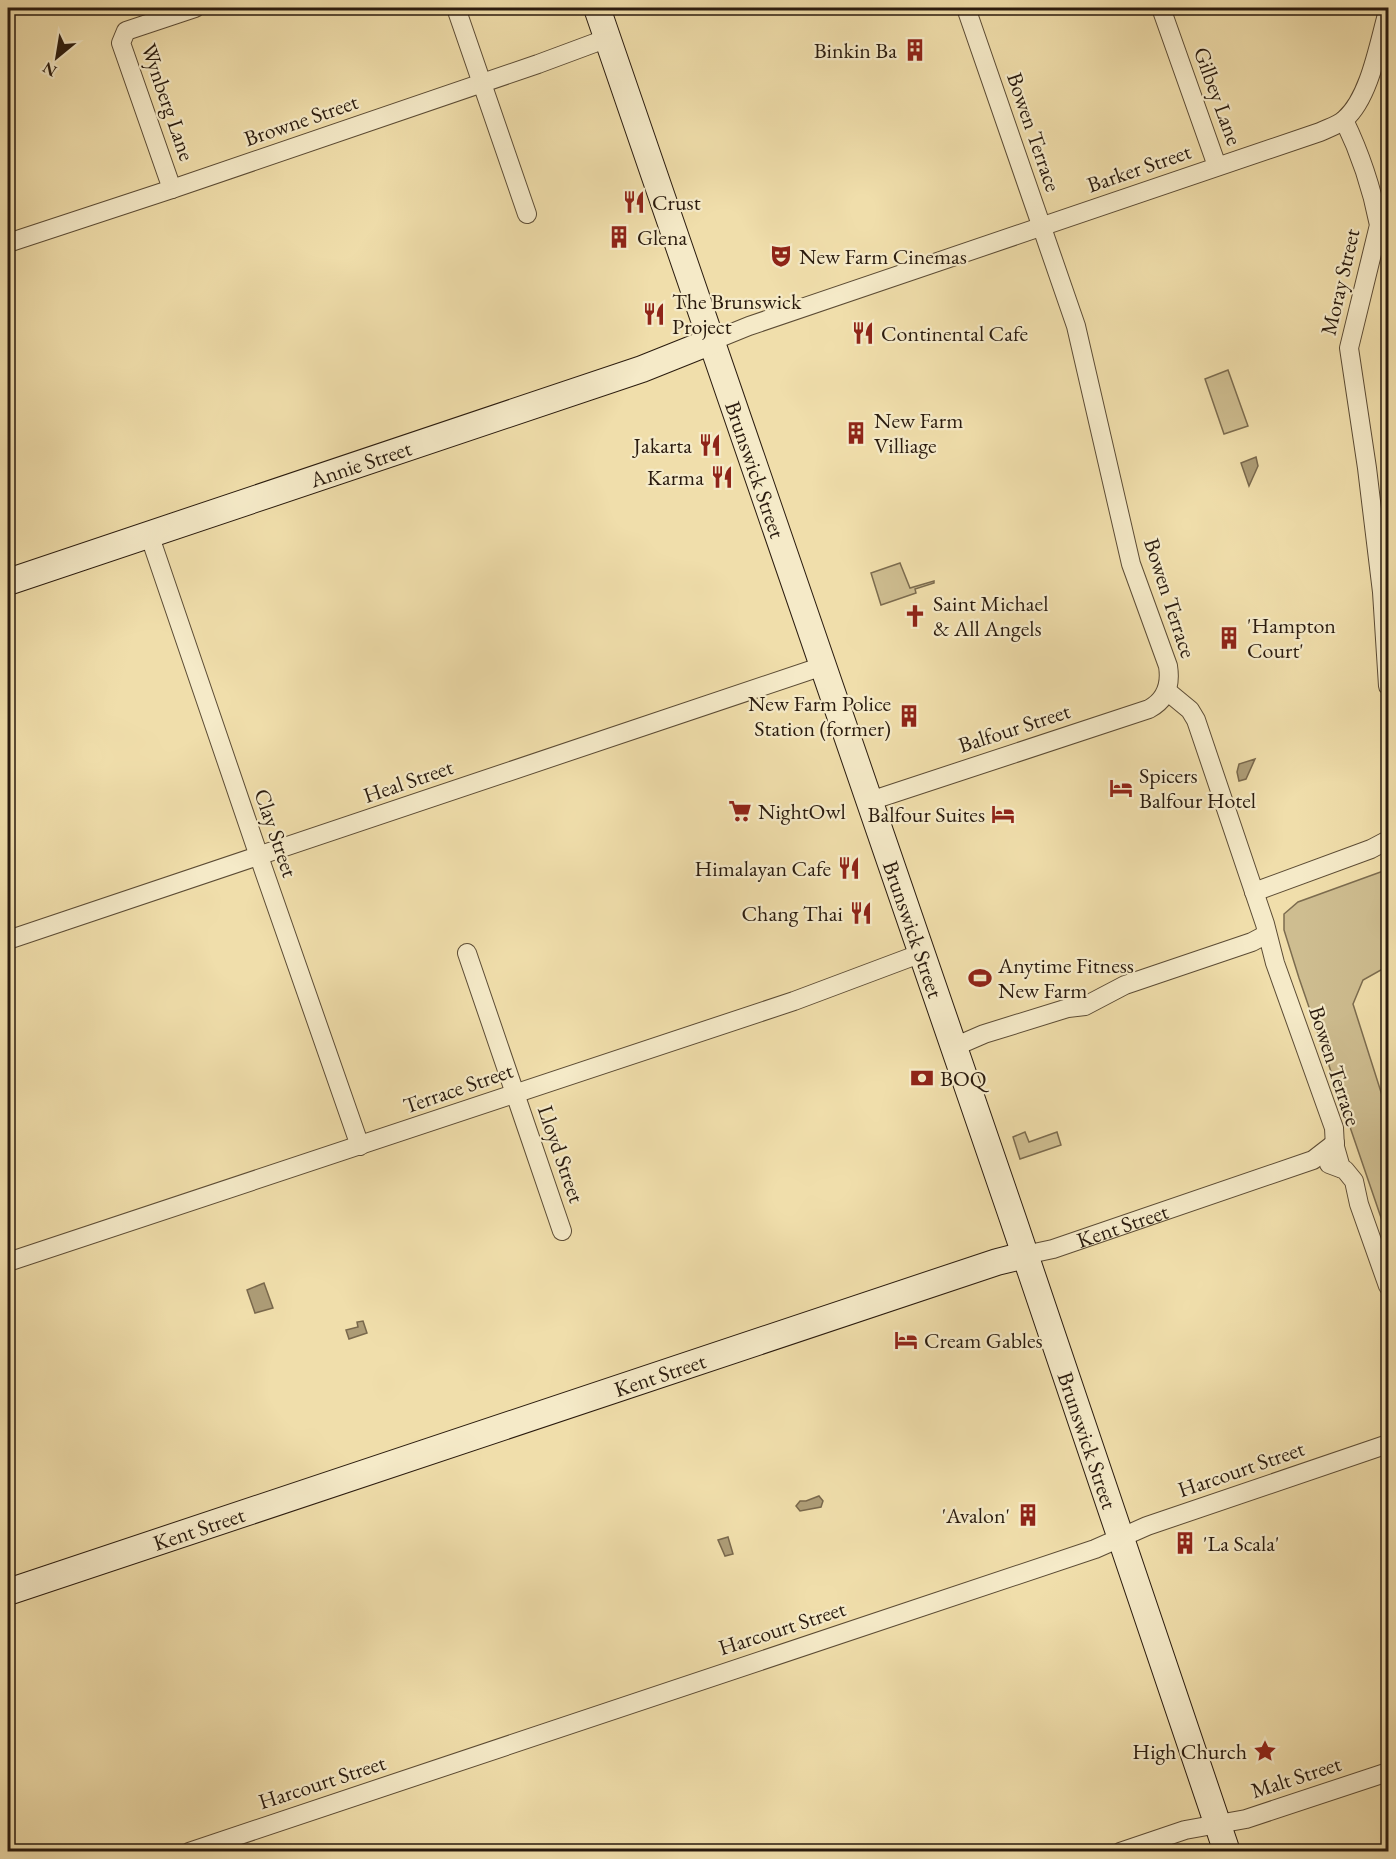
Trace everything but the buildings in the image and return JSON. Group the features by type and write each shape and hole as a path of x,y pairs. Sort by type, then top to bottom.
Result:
{"main road":[{"name":"Brunswick Street","path":"597,8 824,666 1227,1851"},
{"name":"Annie Street","path":"8,582 642,369 712,341"},
{"name":"Kent Street","path":"8,1592 985,1266 1025,1255"}],"street":[{"name":"Wynberg Lane","path":"172,189 121,43 126,31 195,8"},
{"path":"456,8 527,214"},
{"name":"Bowen Terrace","path":"966,8 1076,326 1131,564 1168,666 1167,691 1187,706 1196,720 1317,1084 1334,1128 1341,1168 1354,1181 1359,1204 1389,1286"},
{"name":"Gilbey Lane","path":"1161,8 1217,166"},
{"path":"1344,120 1356,108 1365,91 1389,11"},
{"name":"Browne Street","path":"8,243 608,39"},
{"name":"Barker Street","path":"712,341 749,326 1320,132 1344,120"},
{"name":"Moray Street","path":"1344,120 1375,204 1379,225 1348,348 1370,490 1382,592 1389,686"},
{"name":"Clay Street","path":"149,534 360,1146"},
{"name":"Heal Street","path":"8,940 824,666"},
{"name":"Balfour Street","path":"870,801 1149,709 1158,704 1167,691"},
{"path":"1254,892 1371,849 1389,840"},
{"path":"954,1047 984,1034 1068,1008 1085,1006 1125,985 1252,942 1267,934"},
{"name":"Lloyd Street","path":"467,953 562,1231"},
{"name":"Terrace Street","path":"8,1262 794,1001 922,953"},
{"name":"Kent Street","path":"1025,1255 1053,1249 1313,1160 1335,1143"},
{"path":"1313,1160 1341,1168"},
{"name":"Harcourt Street","path":"189,1851 1095,1549 1147,1526 1389,1444"},
{"name":"Malt Street","path":"1120,1851 1185,1830 1246,1819 1389,1772"}],"shaded area":[{"path":"1228,370 1248,426 1224,434 1205,379"},
{"path":"1256,457 1258,466 1249,486 1241,463"},
{"path":"900,563 910,588 934,581 934,583 915,589 916,593 881,605 871,573"},
{"path":"1255,759 1246,779 1239,781 1237,772 1239,764"},
{"path":"1388,870 1388,966 1363,980 1353,1004 1388,1114 1388,1238 1284,930 1284,914 1298,902"},
{"path":"1025,1132 1029,1142 1057,1132 1061,1145 1020,1159 1013,1137"},
{"path":"264,1283 273,1308 255,1313 247,1290"},
{"path":"363,1321 367,1333 349,1339 346,1330 358,1327 357,1322"},
{"path":"819,1496 823,1501 821,1507 800,1511 796,1506 800,1501"},
{"path":"728,1537 733,1554 725,1556 718,1540"}],"place":[{"name":"Binkin Ba","path":"915,50"},
{"name":"Crust","path":"634,202"},
{"name":"Glena","path":"619,237"},
{"name":"New Farm Cinemas","path":"781,256"},
{"name":"The Brunswick Project","path":"654,314"},
{"name":"Continental Cafe","path":"863,333"},
{"name":"New Farm Villiage","path":"856,433"},
{"name":"Jakarta","path":"710,445"},
{"name":"Karma","path":"722,477"},
{"name":"Saint Michael & All Angels","path":"915,616"},
{"name":"'Hampton Court'","path":"1229,638"},
{"name":"New Farm Police Station (former)","path":"909,716"},
{"name":"Spicers Balfour Hotel","path":"1121,788"},
{"name":"NightOwl","path":"740,811"},
{"name":"Balfour Suites","path":"1003,814"},
{"name":"Himalayan Cafe","path":"849,868"},
{"name":"Chang Thai","path":"861,913"},
{"name":"Anytime Fitness New Farm","path":"980,978"},
{"name":"BOQ","path":"922,1078"},
{"name":"Cream Gables","path":"906,1340"},
{"name":"'Avalon'","path":"1028,1515"},
{"name":"'La Scala'","path":"1185,1543"},
{"name":"High Church","path":"1265,1751"}]}
